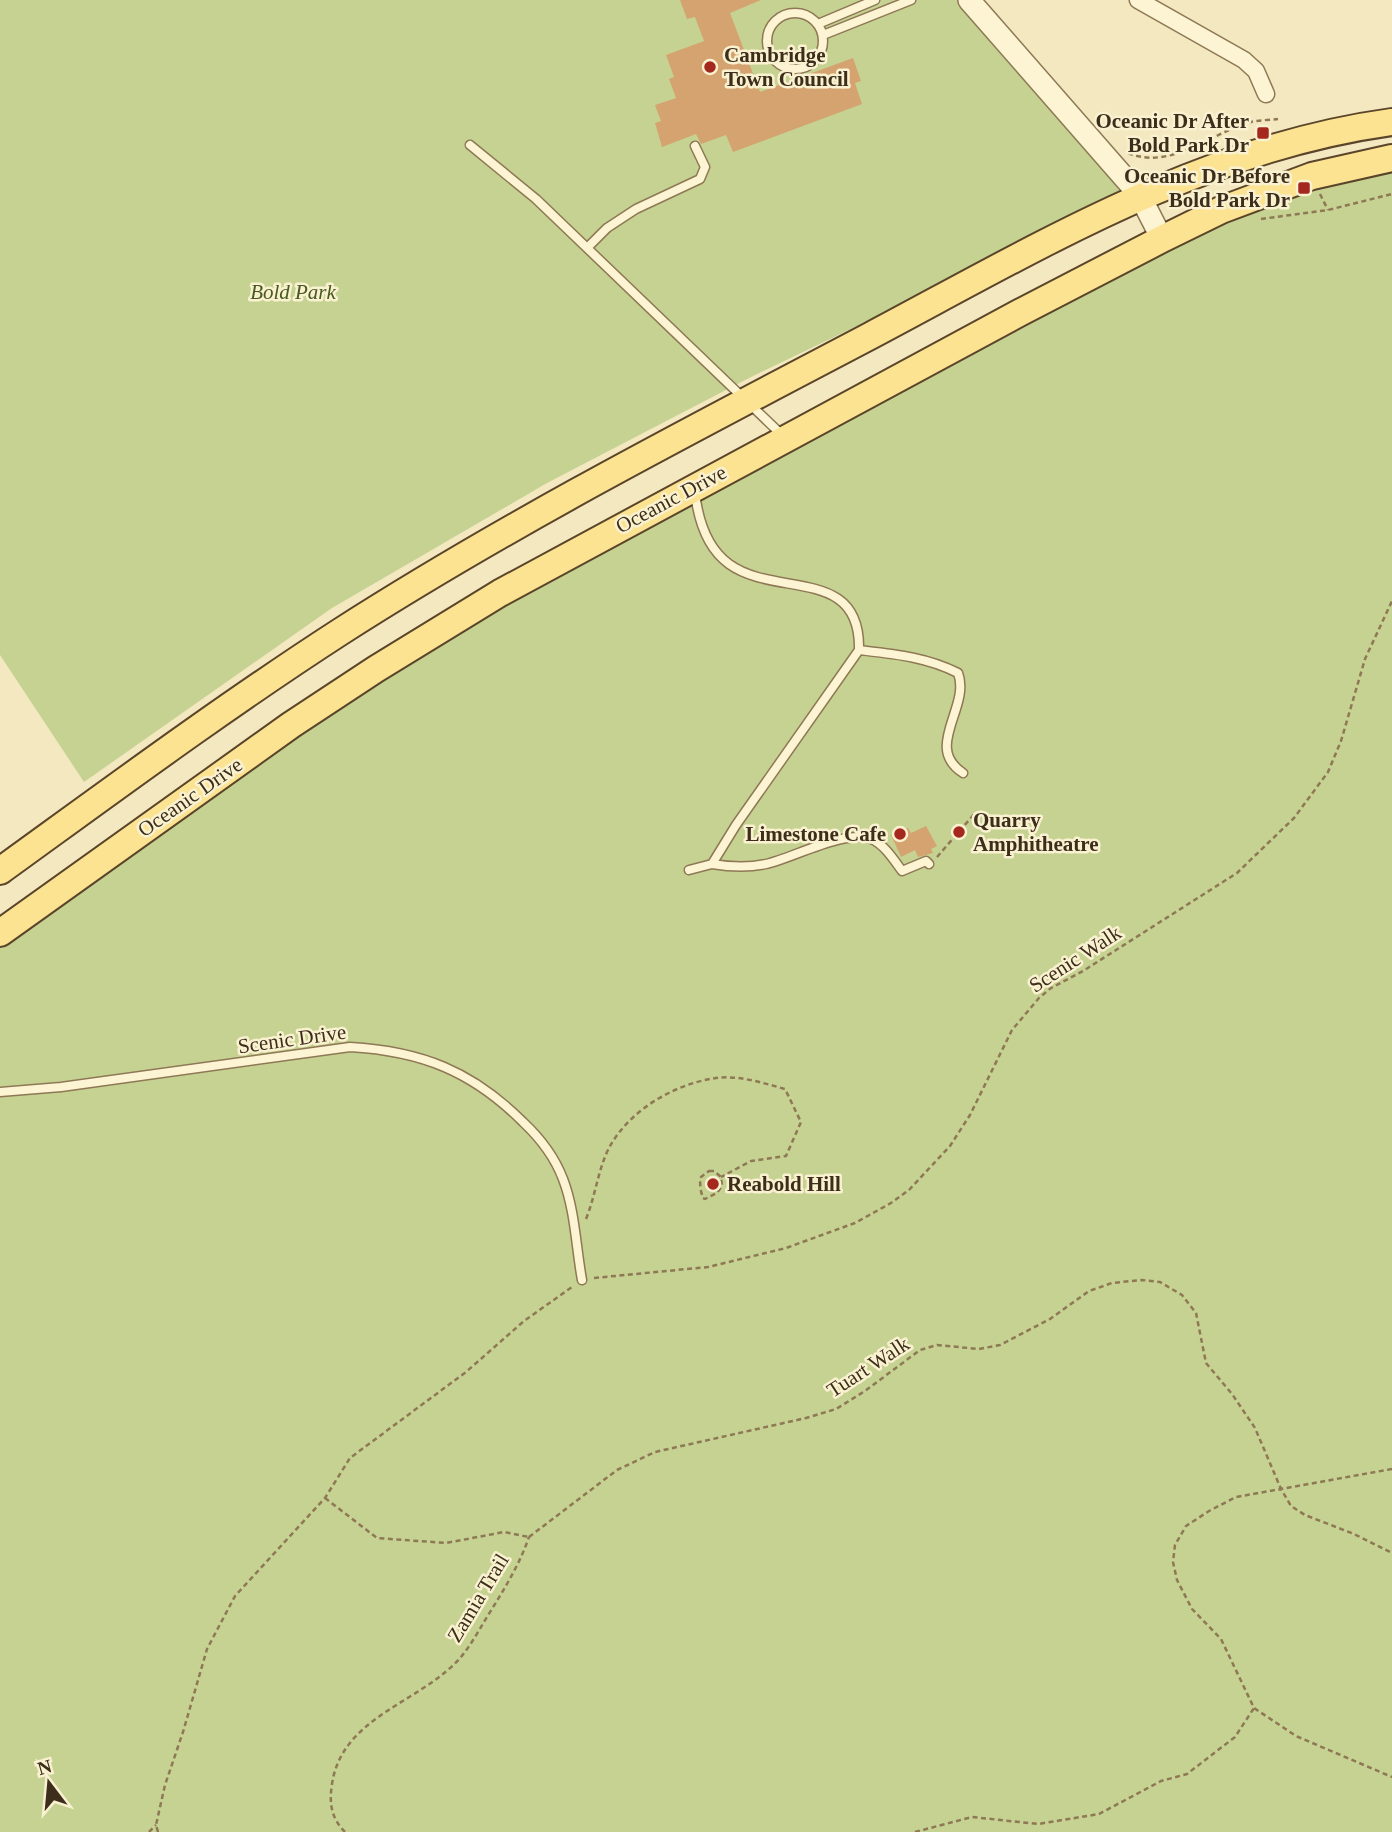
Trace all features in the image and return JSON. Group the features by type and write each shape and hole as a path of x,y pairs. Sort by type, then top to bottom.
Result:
{"main road":[{"path":"0,871 191,734 340,632 490,541 747,401 1140,196 1243,156 1315,137 1392,122"},
{"name":"Oceanic Drive","path":"0,933 291,725 500,593 694,486 1221,210 1312,176 1392,158"}],"street":[{"path":"969,0 1140,196 1162,239"},
{"path":"1138,0 1244,60 1256,71 1266,94"}],"lane":[{"path":"818,24 875,0"},
{"path":"822,35 911,0"},
{"path":"792,12 802,13 818,24 822,35 820,54 806,67 786,68 771,57 767,48 769,29 782,15 792,12"},
{"path":"471,145 536,199 786,438"},
{"path":"587,248 607,228 636,209 700,179 705,167 695,146"},
{"path":"694,486 696,508 704,531 729,564 755,577 822,590 839,599 852,613 859,631 859,650 736,825 712,864"},
{"path":"859,650 911,656 958,673 962,683 961,695 946,743 948,758 955,768 963,773"},
{"path":"689,870 712,864 734,867 764,865 849,838 871,839 886,850 902,871 926,861 929,864"},
{"name":"Scenic Drive","path":"0,1092 74,1086 350,1047 385,1049 420,1057 476,1082 508,1107 532,1131 563,1178 570,1204 582,1280"}],"path":[{"path":"1126,152 1135,156 1158,158 1181,152 1252,122 1279,119"},
{"path":"1260,219 1328,210 1392,194"},
{"name":"Scenic Walk","path":"582,1280 708,1267 764,1254 855,1223 909,1190 950,1146 970,1115 1012,1030 1039,998 1237,873 1294,818 1328,772 1341,741 1365,659 1392,600"},
{"path":"929,864 976,813"},
{"path":"576,1249 587,1237 586,1217 592,1204 595,1182 608,1149 628,1122 653,1101 684,1086 717,1078 751,1079 785,1089 801,1122 786,1156 751,1161 721,1177"},
{"path":"709,1171 718,1173 721,1177 723,1181 720,1190 709,1199 703,1198 701,1177 709,1171"},
{"path":"158,1832 156,1825 165,1785 207,1649 235,1596 325,1498 350,1458 466,1372 530,1316 582,1280"},
{"name":"Tuart Walk","path":"529,1537 617,1470 655,1452 836,1409 920,1350 937,1345 979,1349 1000,1345 1050,1319 1089,1291 1112,1283 1142,1280 1160,1282 1182,1295 1196,1313 1206,1363 1255,1427 1281,1489 1292,1506 1305,1515 1354,1534 1392,1553"},
{"path":"1392,1469 1236,1497 1186,1526 1175,1545 1173,1562 1177,1580 1192,1609 1221,1639 1254,1708 1296,1736 1392,1777"},
{"name":"Zamia Trail","path":"325,1498 377,1538 446,1543 505,1532 529,1537 511,1580 460,1658 434,1680 374,1719 351,1739 333,1773 330,1795 331,1812 345,1832"},
{"path":"915,1832 972,1817 1038,1824 1099,1814 1161,1781 1188,1774 1236,1737 1254,1708"},
{"path":"149,1832 156,1825"}],"green space":[{"name":"Bold Park","path":"0,0 958,0 1133,193 749,378 547,483 332,608 84,782 0,655"},
{"path":"1392,166 1392,1832 0,1832 0,942 382,675 505,600 1166,246 1275,199"}],"building":[{"name":"Cambridge Town Council","path":"680,0 761,0 730,13 760,92 853,58 861,81 855,83 862,104 733,152 726,135 701,144 696,134 662,147 655,123 661,121 655,105 676,98 669,79 674,77 666,55 704,41 695,17 687,19"},
{"path":"926,826 937,846 931,849 933,853 918,857 915,850 901,857 891,835 908,828 911,833"}],"place":[{"name":"Cambridge Town Council","path":"710,67"},
{"name":"Oceanic Dr After Bold Park Dr","path":"1263,133"},
{"name":"Oceanic Dr Before Bold Park Dr","path":"1304,188"},
{"name":"Quarry Amphitheatre","path":"959,832"},
{"name":"Limestone Cafe","path":"900,834"},
{"name":"Reabold Hill","path":"713,1184"}]}
